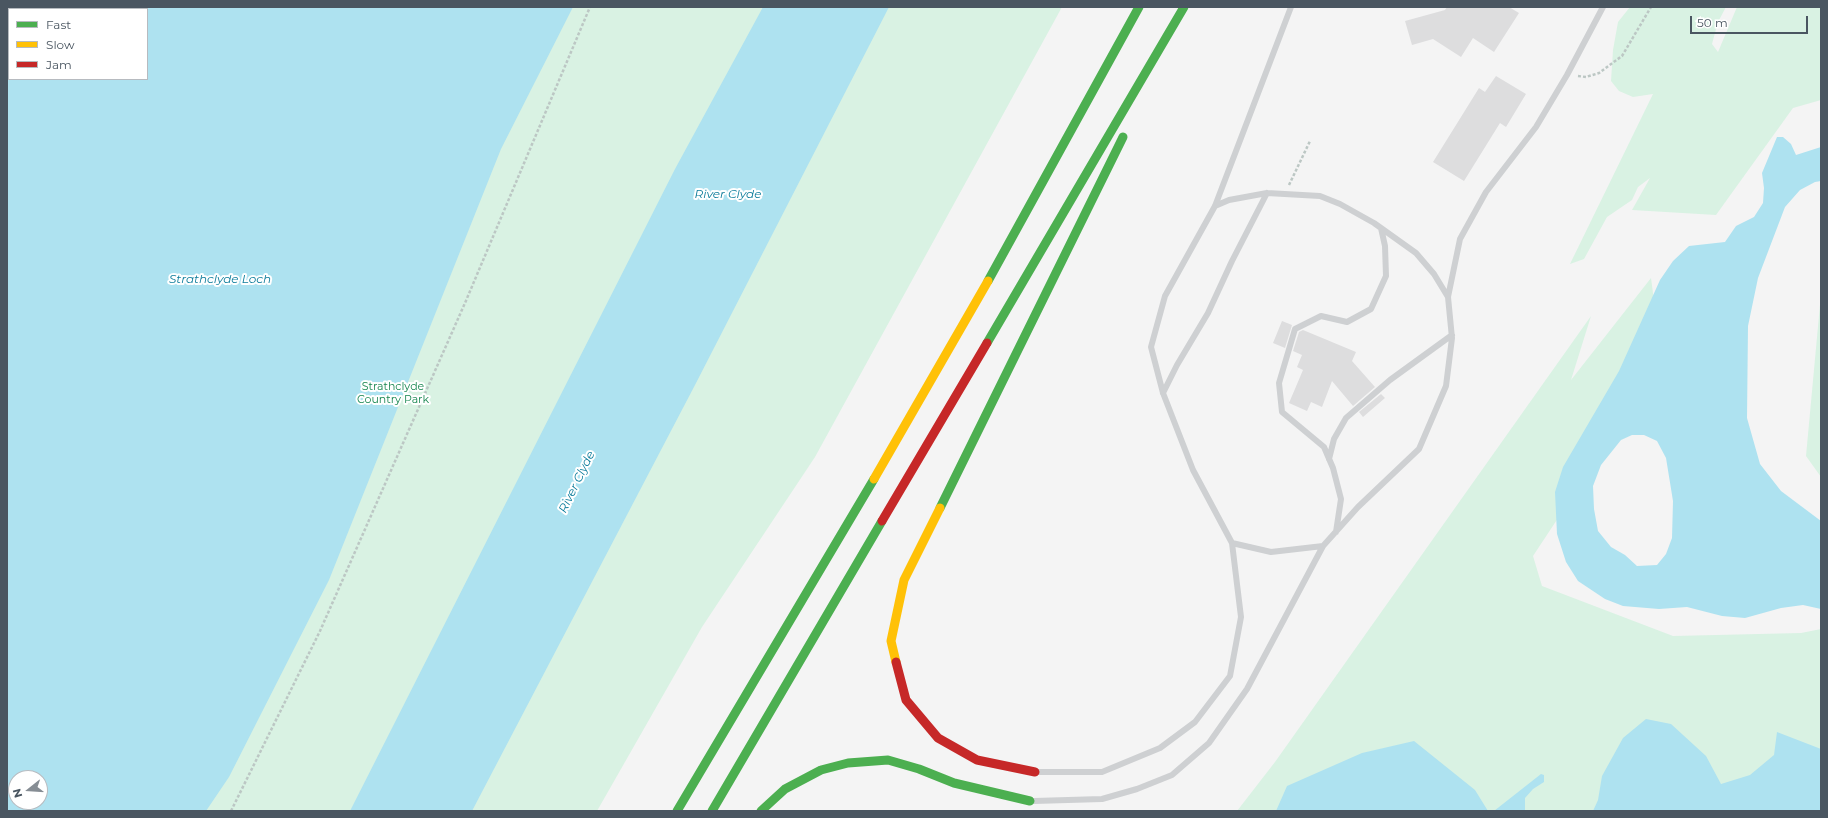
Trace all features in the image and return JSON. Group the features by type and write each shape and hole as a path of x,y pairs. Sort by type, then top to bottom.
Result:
{"highway":[{"path":"677,811 816,579 997,266 1139,7"},
{"path":"712,811 1184,7"},
{"path":"1148,86 1188,7"},
{"path":"1035,772 977,760 938,738 906,700 891,641 904,580 1127,129"},
{"path":"761,811 785,789 821,770 848,763 888,760 919,769 954,783 1030,801"}],"lane":[{"path":"1035,772 1102,772 1160,748 1195,722 1230,676 1241,616 1232,543 1194,470 1163,393 1151,348 1165,296 1215,206 1291,7"},
{"path":"1030,801 1102,799 1137,789 1172,775 1209,743 1247,689 1323,546 1358,507 1419,449 1446,386 1452,335 1448,297 1460,239 1486,192 1536,127 1568,75 1603,7"},
{"path":"1215,206 1229,200 1267,194 1320,196 1352,210 1381,228 1416,253 1434,274 1448,297"},
{"path":"1163,393 1177,365 1208,314 1232,261 1267,194"},
{"path":"1336,532 1341,498 1329,459 1324,447 1282,412 1279,383 1295,329 1321,316 1347,322 1371,309 1386,276 1385,246 1381,228"},
{"path":"1329,459 1334,439 1346,418 1390,380 1452,335"},
{"path":"1232,543 1272,552 1323,546"}],"path":[{"path":"231,811 320,631 465,303 590,7"},
{"path":"1568,75 1586,77 1599,73 1622,56 1651,7"},
{"path":"1285,194 1301,157 1310,141"}],"green space":[{"name":"Strathclyde Country Park","path":"7,7 1062,7 815,457 702,627 597,811 7,811"},
{"path":"1630,7 1726,7 1718,22 1712,44 1718,52 1737,7 1821,7 1821,100 1793,108 1716,215 1632,210 1650,178 1638,187 1632,200 1607,217 1584,259 1570,264 1653,94 1633,97 1619,91 1611,81 1613,50 1618,22"},
{"path":"1651,278 1662,361 1533,556 1542,586 1673,636 1801,633 1821,629 1821,811 1237,811 1275,762 1591,316 1571,380"},
{"path":"1821,294 1821,477 1806,456"}],"water":[{"name":"Strathclyde Loch","path":"7,7 573,7 501,149 329,580 229,777 206,811 7,811"},
{"name":"River Clyde","path":"763,7 889,7 695,385 472,811 350,811 675,169"},
{"path":"1777,137 1783,137 1791,144 1796,155 1821,147 1821,181 1815,182 1800,190 1785,207 1758,278 1748,326 1747,418 1760,464 1781,491 1821,521 1821,609 1803,605 1781,608 1745,618 1722,616 1687,607 1659,609 1623,606 1605,599 1578,581 1566,562 1557,534 1555,492 1563,467 1619,371 1660,280 1673,261 1689,246 1725,242 1736,226 1754,217 1763,203 1764,188 1762,173","holes":["1632,435 1644,435 1657,441 1666,458 1673,501 1672,538 1666,554 1657,565 1637,566 1625,555 1611,547 1598,531 1594,509 1593,486 1601,465 1621,440"]},
{"path":"1646,719 1671,724 1706,756 1721,784 1750,775 1774,755 1777,732 1821,749 1821,811 1593,811 1598,800 1602,776 1623,738"},
{"path":"1414,741 1475,790 1488,811 1276,811 1287,786 1362,753"},
{"path":"1541,774 1544,775 1544,782 1533,789 1525,798 1525,811 1494,811"}],"building":[{"path":"1447,7 1509,7 1519,13 1494,52 1473,38 1461,57 1433,39 1412,45 1405,21 1445,10"},
{"path":"1496,76 1526,94 1506,127 1500,123 1464,181 1433,162 1479,88 1485,92"},
{"path":"1282,321 1292,325 1285,348 1273,343"},
{"path":"1303,330 1356,352 1352,361 1375,387 1353,406 1332,381 1322,407 1311,402 1307,411 1289,403 1303,370 1297,367 1302,355 1293,351 1299,332"},
{"path":"1381,394 1385,398 1363,417 1359,412"}],"traffic: fast":[{"path":"988,281 1139,7"},
{"path":"987,343 1184,7"},
{"path":"940,508 1123,137"},
{"path":"677,811 874,479"},
{"path":"712,811 882,521"},
{"path":"761,811 785,789 821,770 848,763 888,760 919,769 954,783 1030,801"}],"traffic: slow":[{"path":"874,479 988,281"},
{"path":"896,662 891,641 904,580 940,508"}],"traffic: jam":[{"path":"882,521 987,343"},
{"path":"896,662 906,700 938,738 977,760 1035,772"}]}
